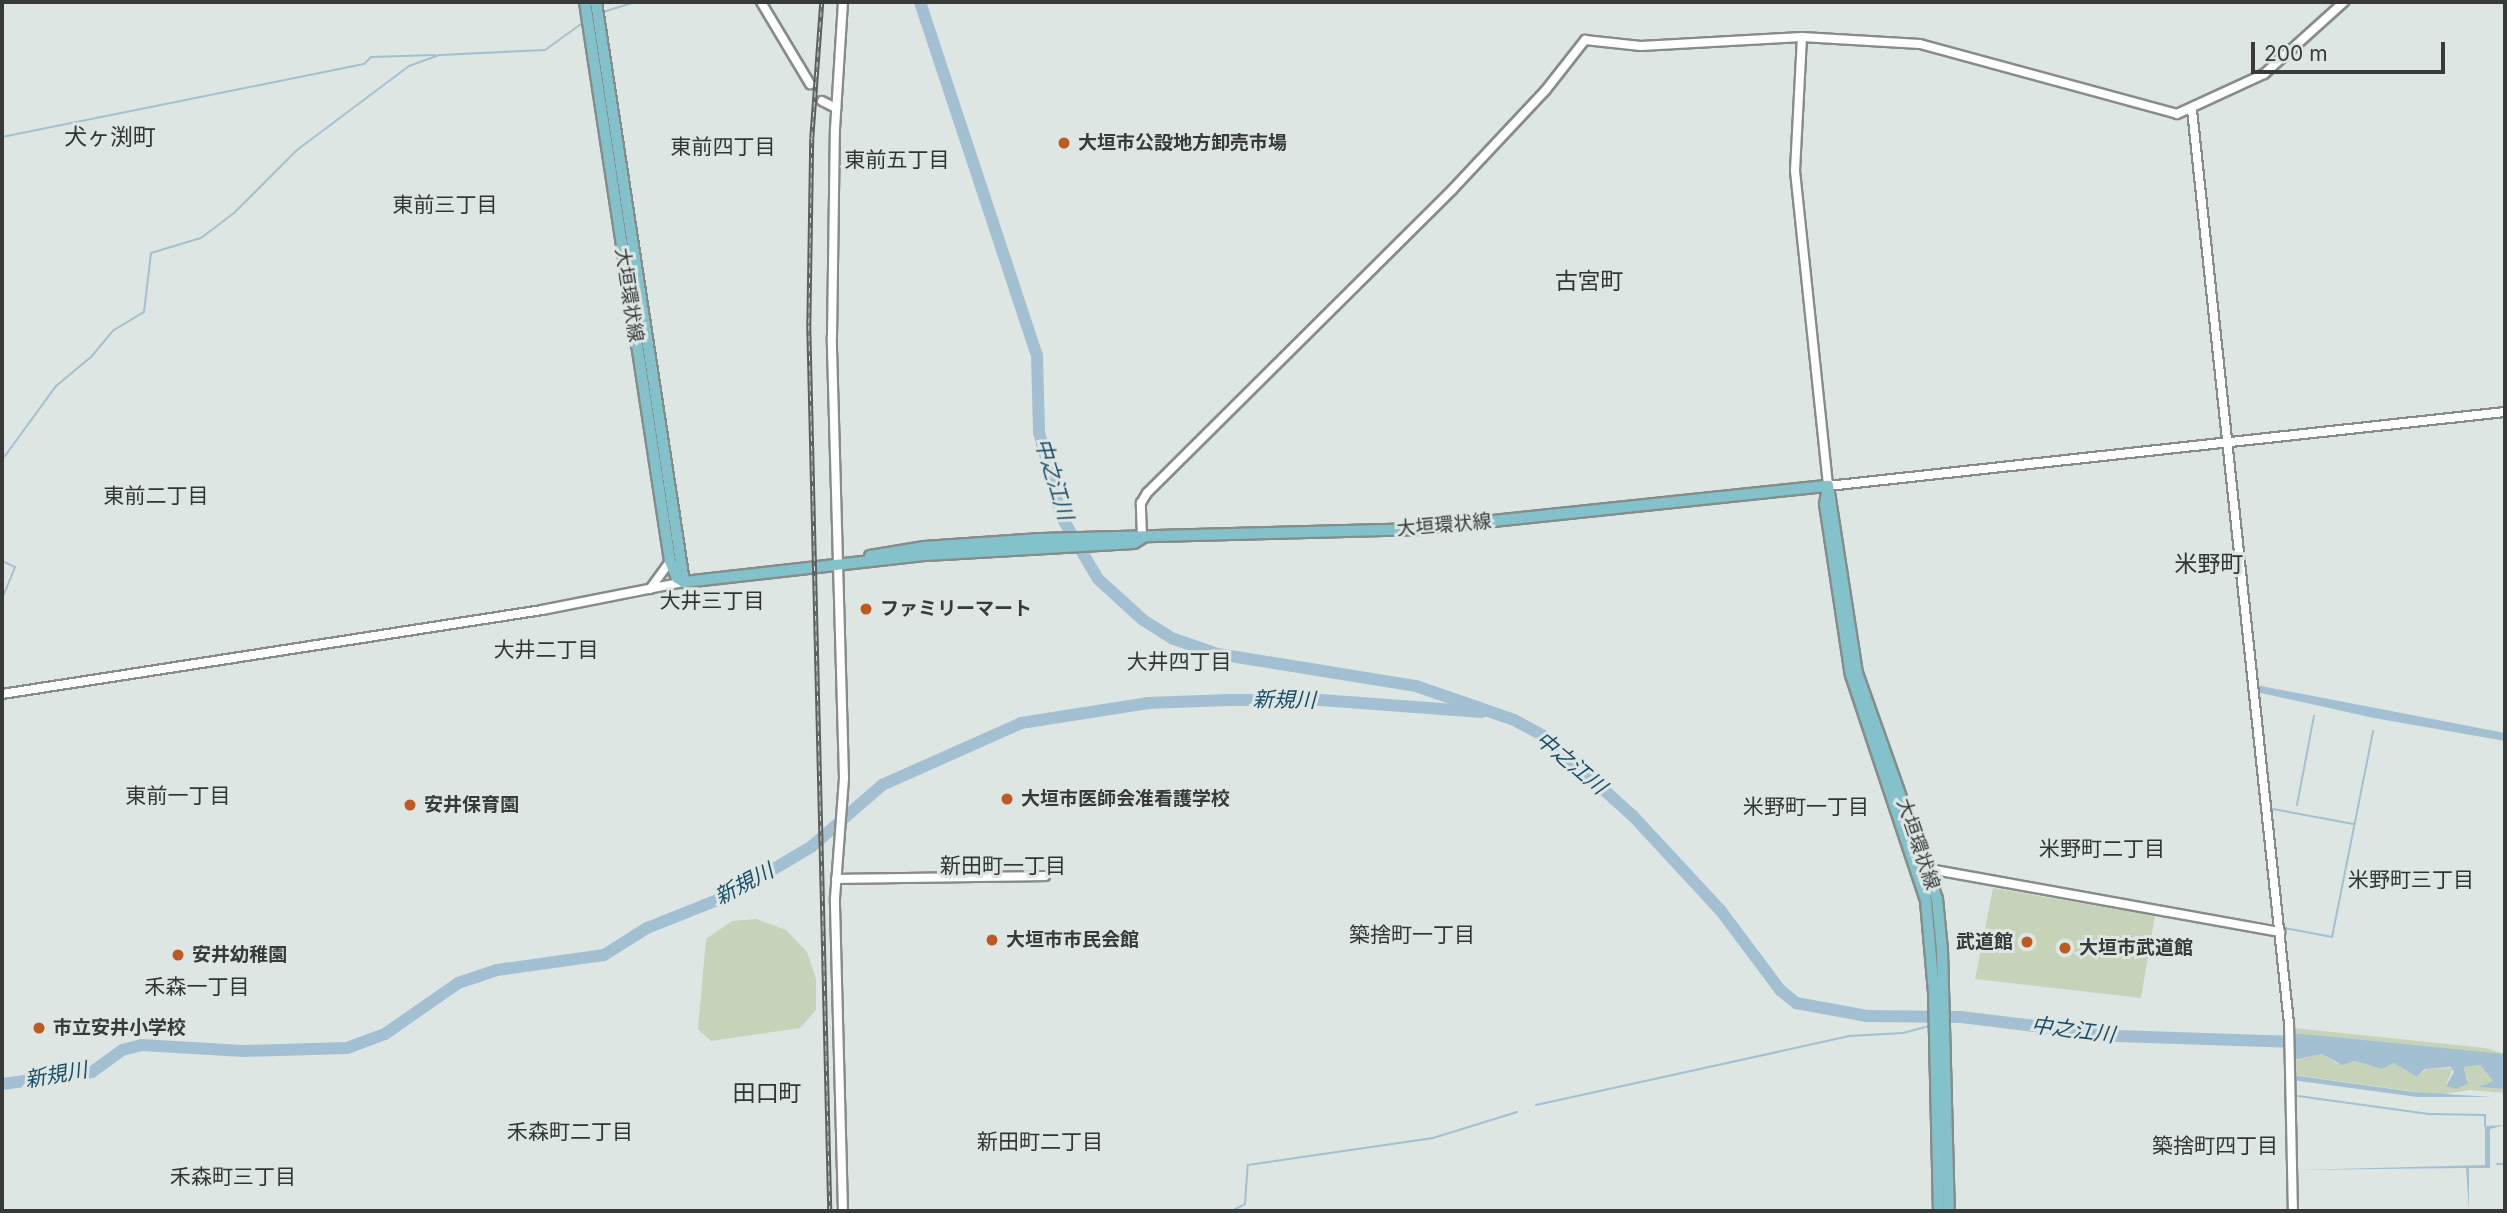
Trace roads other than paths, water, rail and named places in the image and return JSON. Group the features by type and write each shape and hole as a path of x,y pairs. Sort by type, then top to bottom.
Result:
{"main road":[{"name":"大垣環状線","path":"585,2 670,561 672,572 684,582 837,565 924,547 1417,528 1828,486 1834,502 1840,599 1851,676 1926,901 1938,992"},
{"name":"大垣環状線","path":"596,2 684,582"},
{"name":"大垣環状線","path":"1842,614 1857,673 1929,869 1942,950 1938,992 1939,1211"},
{"name":"大垣環状線","path":"1940,1143 1949,1211"}],"street":[{"path":"761,2 810,84"},
{"path":"842,1211 836,879 843,814 832,454 836,108 843,2"},
{"path":"1142,538 1141,503 1147,493 1250,395 1452,191 1545,91 1585,40 1641,46 1802,37 1943,48 2169,113 2192,110 2264,74 2344,2"},
{"path":"1802,37 1795,171 1828,486 2505,412"},
{"path":"822,101 836,108"},
{"path":"2192,110 2289,1026 2293,1211"},
{"path":"650,589 670,561"},
{"path":"2,694 684,582"},
{"path":"1929,869 2280,932"},
{"path":"836,879 1045,876"}],"water":[{"path":"2256,685 2505,733 2505,741 2374,718 2256,692"},
{"path":"2292,1033 2505,1054 2505,1089 2478,1087 2493,1081 2480,1065 2464,1067 2468,1084 2456,1089 2446,1086 2454,1072 2451,1067 2425,1069 2417,1077 2394,1063 2382,1069 2354,1061 2342,1065 2322,1054 2293,1060"},
{"path":"2292,1075 2414,1092 2492,1097 2417,1097 2292,1080"},
{"path":"2505,1125 2490,1129 2490,1168 2469,1168 2469,1211 2466,1168 2298,1170 2485,1165 2485,1126"}],"waterway":[{"path":"603,12 635,2"},
{"name":"中之江川","path":"920,2 1037,355 1039,432 1061,516 1098,579 1143,620 1174,639 1218,654 1416,686 1514,720 1544,736 1633,816 1721,911 1780,990 1796,1003 1867,1016 1961,1017 2118,1036 2302,1042"},
{"path":"441,55 545,50 581,24"},
{"path":"2,137 364,64 371,57 435,55"},
{"path":"2,460 56,386 91,357 114,330 144,312 151,253 201,238 234,213 297,150 409,66 440,55"},
{"path":"2,561 15,567 2,600"},
{"name":"新規川","path":"2,1084 92,1072 122,1050 142,1045 243,1051 347,1048 385,1034 458,983 497,970 604,955 647,928 730,895 811,847 882,785 1021,723 1148,703 1228,700 1321,700 1482,712"},
{"path":"2297,805 2314,716"},
{"path":"2285,928 2332,937 2373,731"},
{"path":"2273,809 2354,824"},
{"name":"中之江川","path":"1948,1021 1961,1017"},
{"path":"1536,1105 1849,1036 1903,1033 1932,1025"},
{"path":"2298,1096 2429,1114 2485,1115 2485,1126"},
{"path":"1232,1211 1245,1204 1248,1165 1433,1138 1517,1112"},
{"path":"2497,1164 2505,1164"}],"railway":[{"path":"822,2 812,138 809,326 830,1211"}],"place":[{"name":"大垣市公設地方卸売市場","path":"1064,143"},
{"name":"ファミリーマート","path":"866,609"},
{"name":"大垣市医師会准看護学校","path":"1007,799"},
{"name":"安井保育園","path":"410,805"},
{"name":"大垣市市民会館","path":"992,940"},
{"name":"武道館","path":"2027,942"},
{"name":"大垣市武道館","path":"2065,948"},
{"name":"安井幼稚園","path":"178,955"},
{"name":"市立安井小学校","path":"39,1028"}],"district":[{"name":"犬ヶ渕町","path":"110,137"},
{"name":"東前四丁目","path":"723,147"},
{"name":"東前五丁目","path":"897,160"},
{"name":"東前三丁目","path":"445,205"},
{"name":"古宮町","path":"1589,281"},
{"name":"東前二丁目","path":"156,496"},
{"name":"米野町","path":"2209,564"},
{"name":"大井三丁目","path":"712,601"},
{"name":"大井二丁目","path":"546,650"},
{"name":"大井四丁目","path":"1179,662"},
{"name":"東前一丁目","path":"178,796"},
{"name":"米野町一丁目","path":"1806,807"},
{"name":"米野町二丁目","path":"2102,849"},
{"name":"新田町一丁目","path":"1003,866"},
{"name":"米野町三丁目","path":"2411,880"},
{"name":"築捨町一丁目","path":"1412,935"},
{"name":"禾森一丁目","path":"197,987"},
{"name":"田口町","path":"767,1093"},
{"name":"禾森町二丁目","path":"570,1132"},
{"name":"新田町二丁目","path":"1040,1142"},
{"name":"築捨町四丁目","path":"2215,1146"},
{"name":"禾森町三丁目","path":"233,1177"}]}
